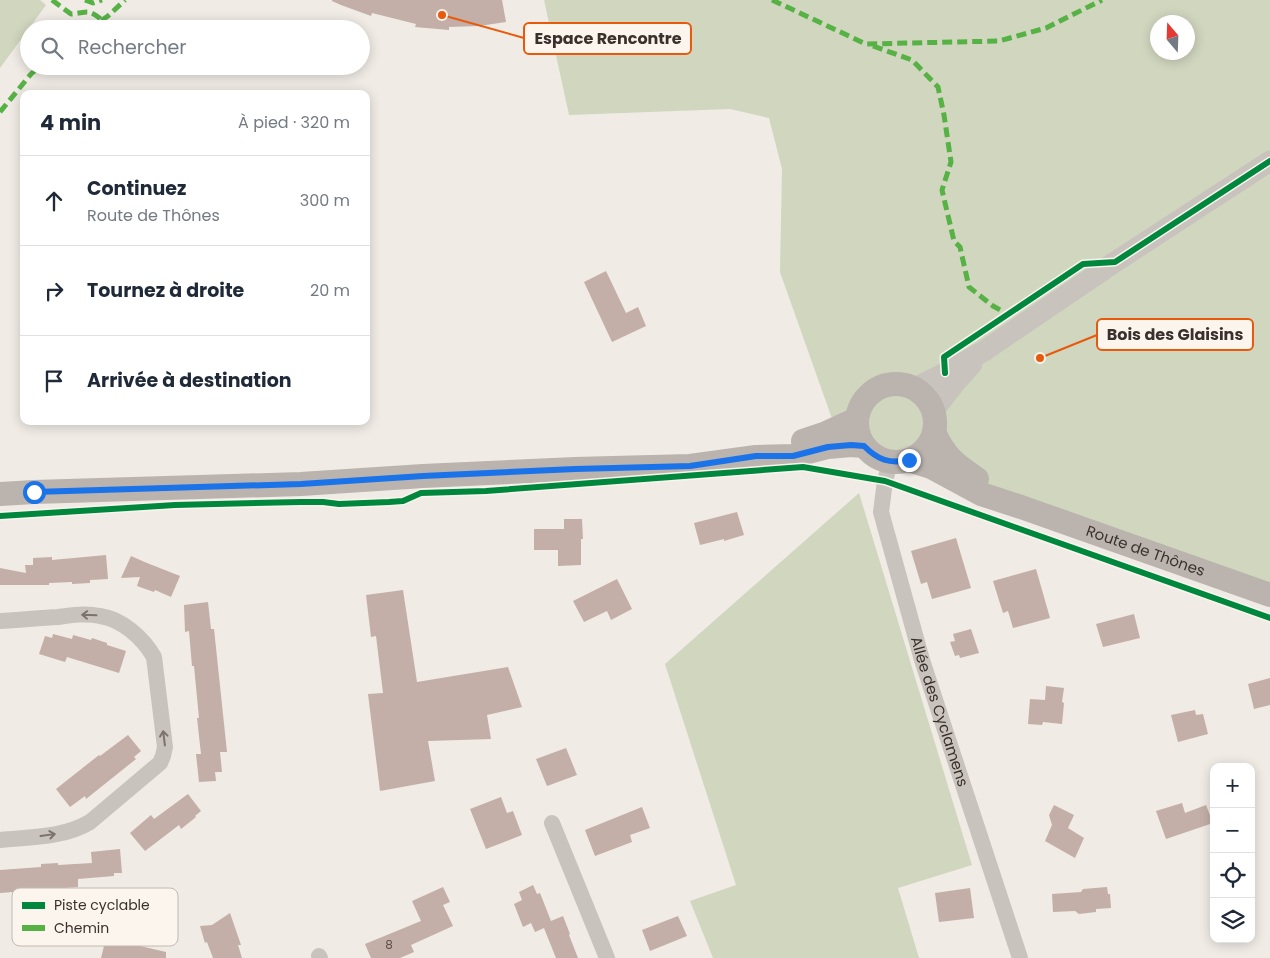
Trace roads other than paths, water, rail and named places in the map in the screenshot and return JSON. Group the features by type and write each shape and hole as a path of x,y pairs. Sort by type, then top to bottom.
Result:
{"main road":[{"path":"904,384 915,388 930,401 934,421 929,444 920,454 899,461 880,459 864,446 858,433 857,419 861,404 875,390 884,386 904,384"},
{"path":"756,456 824,434 857,419"},
{"name":"Route de Thônes","path":"934,421 942,448 956,464 1021,507"},
{"path":"0,494 308,484 547,470 690,466 756,456 793,456 828,447 864,446"},
{"name":"Route de Thônes","path":"899,461 931,467 981,494 1270,595"}],"street":[{"path":"915,388 984,351 1115,262 1270,161"},
{"path":"934,421 955,383 984,351"},
{"name":"Allée des Cyclamens","path":"899,461 885,481 881,512 922,660 1020,958"},
{"path":"0,621 83,614 101,616 125,626 147,645 154,657 165,748 160,763 84,826 49,835 0,840"},
{"path":"552,823 607,958"}],"place":[{"name":"Espace Rencontre","path":"442,15"},
{"name":"Bois des Glaisins","path":"1040,358"}]}
